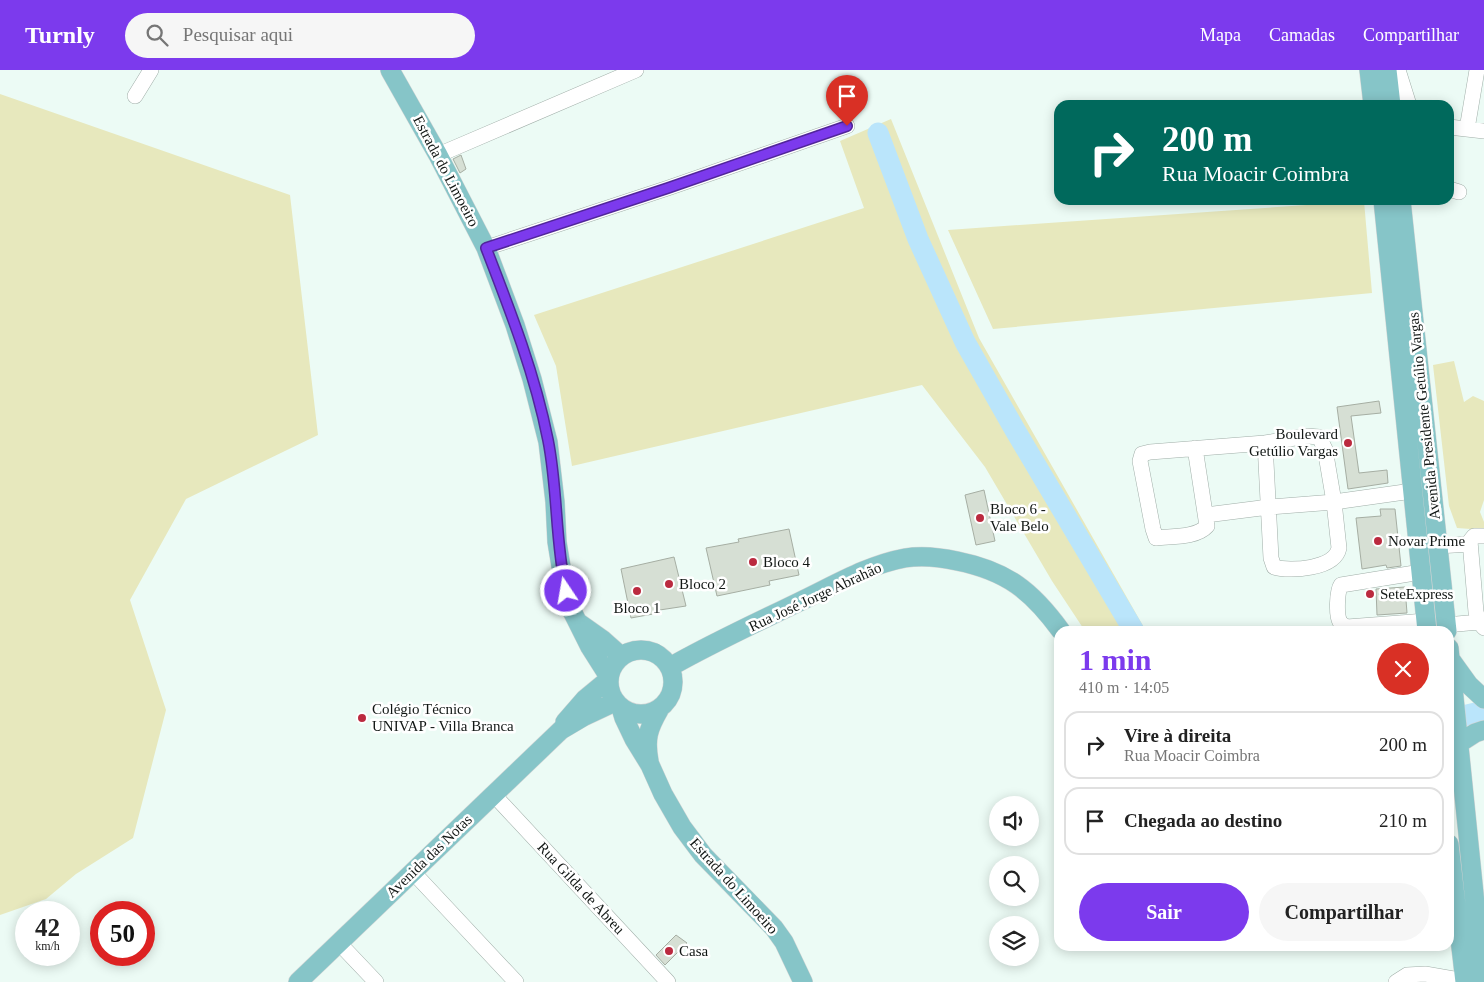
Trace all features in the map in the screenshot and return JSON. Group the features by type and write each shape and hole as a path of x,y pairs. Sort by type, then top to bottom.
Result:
{"main road":[{"name":"Estrada do Limoeiro","path":"390,70 438,155 486,248 515,325 543,417 551,460 560,564 569,605 590,648 608,678"},
{"path":"1369,70 1372,100"},
{"path":"1387,70 1390,100"},
{"name":"Avenida Presidente Getúlio Vargas","path":"1396,205 1412,491 1426,626"},
{"name":"Avenida Presidente Getúlio Vargas","path":"1397,205 1447,626"},
{"name":"Rua José Jorge Abrahão","path":"670,667 857,574 903,558 920,556 933,556 969,563 1004,576 1036,600 1057,626"},
{"name":"Estrada do Limoeiro","path":"579,623 621,656"},
{"path":"608,678 610,692 618,705 630,713 650,714 658,710 669,698 674,682 670,667 664,659 648,650 629,652 621,656"},
{"name":"Avenida das Notas","path":"561,730 573,711 608,678 611,669 621,656"},
{"path":"1454,661 1469,685 1484,700"},
{"path":"1454,703 1484,700"},
{"name":"Estrada do Limoeiro","path":"618,705 634,740 650,765 682,826 703,855 774,928 784,942 803,982"},
{"name":"Avenida das Notas","path":"298,982 561,730 582,717 618,705"},
{"name":"Estrada do Limoeiro","path":"650,765 647,749 648,734 658,710"},
{"path":"1454,717 1470,844 1471,982"},
{"path":"1458,744 1475,733 1484,730"},
{"path":"1454,846 1470,844"},
{"path":"1454,884 1461,937 1471,982"},
{"path":"1454,922 1461,937"}],"street":[{"path":"135,96 151,70"},
{"path":"438,155 636,70"},
{"path":"1398,70 1407,100"},
{"path":"1467,129 1478,70"},
{"path":"486,248 847,126"},
{"path":"1454,128 1484,132"},
{"path":"1195,448 1207,526 1202,532 1190,535 1156,538 1140,461 1142,454 1150,452 1195,448 1265,442 1307,436 1319,437 1325,449 1340,548 1338,554 1326,564 1284,570 1274,567 1271,558 1265,442"},
{"path":"1206,515 1269,507 1334,502 1412,491"},
{"path":"1454,627 1481,625 1470,544 1471,538 1484,536"},
{"path":"1438,546 1470,544"},
{"path":"1345,626 1339,620 1337,594 1341,584 1421,572"},
{"name":"Rua Gilda de Abreu","path":"494,795 668,982"},
{"path":"412,872 516,982"},
{"path":"339,943 376,982"},
{"path":"1396,982 1407,975 1425,974 1471,982"}],"green space":[{"path":"0,94 290,195 318,435 186,499 130,600 166,710 133,838 76,874 46,899 40,901 15,901 15,910 0,915"},
{"path":"891,119 979,338 1143,626 1082,626 1052,581 985,467 922,385 572,466 556,366 534,315 864,208 840,141"},
{"path":"1307,205 1364,205 1372,293 993,329 948,230"},
{"path":"1454,361 1464,402 1473,396 1484,401 1484,500 1480,512 1484,522 1484,530 1457,528 1449,506 1433,365"}],"building":[{"path":"461,155 466,169 460,173 453,159"},
{"name":"Boulevard Getúlio Vargas","path":"1379,401 1381,413 1351,416 1359,473 1387,470 1388,483 1348,489 1337,407"},
{"name":"Bloco 6 - Vale Belo","path":"984,490 995,541 976,545 965,495"},
{"name":"Novar Prime","path":"1380,509 1395,509 1401,566 1387,568 1386,565 1362,569 1356,518 1381,516"},
{"path":"789,529 799,575 769,581 770,585 717,596 706,548 739,542 738,539"},
{"path":"674,557 686,606 653,611 653,614 631,618 621,569"},
{"path":"1405,587 1407,613 1377,615 1376,589"},
{"name":"Casa","path":"676,935 687,943 665,965 656,955"}],"waterway":[{"path":"878,133 918,239 965,342 1131,626"},
{"path":"1463,716 1484,711"}],"place":[{"name":"Boulevard Getúlio Vargas","path":"1348,443"},
{"name":"Bloco 6 - Vale Belo","path":"980,518"},
{"name":"Novar Prime","path":"1378,541"},
{"name":"Bloco 4","path":"753,562"},
{"name":"Bloco 2","path":"669,584"},
{"name":"Bloco 1","path":"637,591"},
{"name":"SeteExpress","path":"1370,594"},
{"name":"Colégio Técnico UNIVAP - Villa Branca","path":"362,718"},
{"name":"Casa","path":"669,951"}],"route":[{"path":"566,591 557,542 551,460 543,417 515,325 486,248 847,126"}]}
